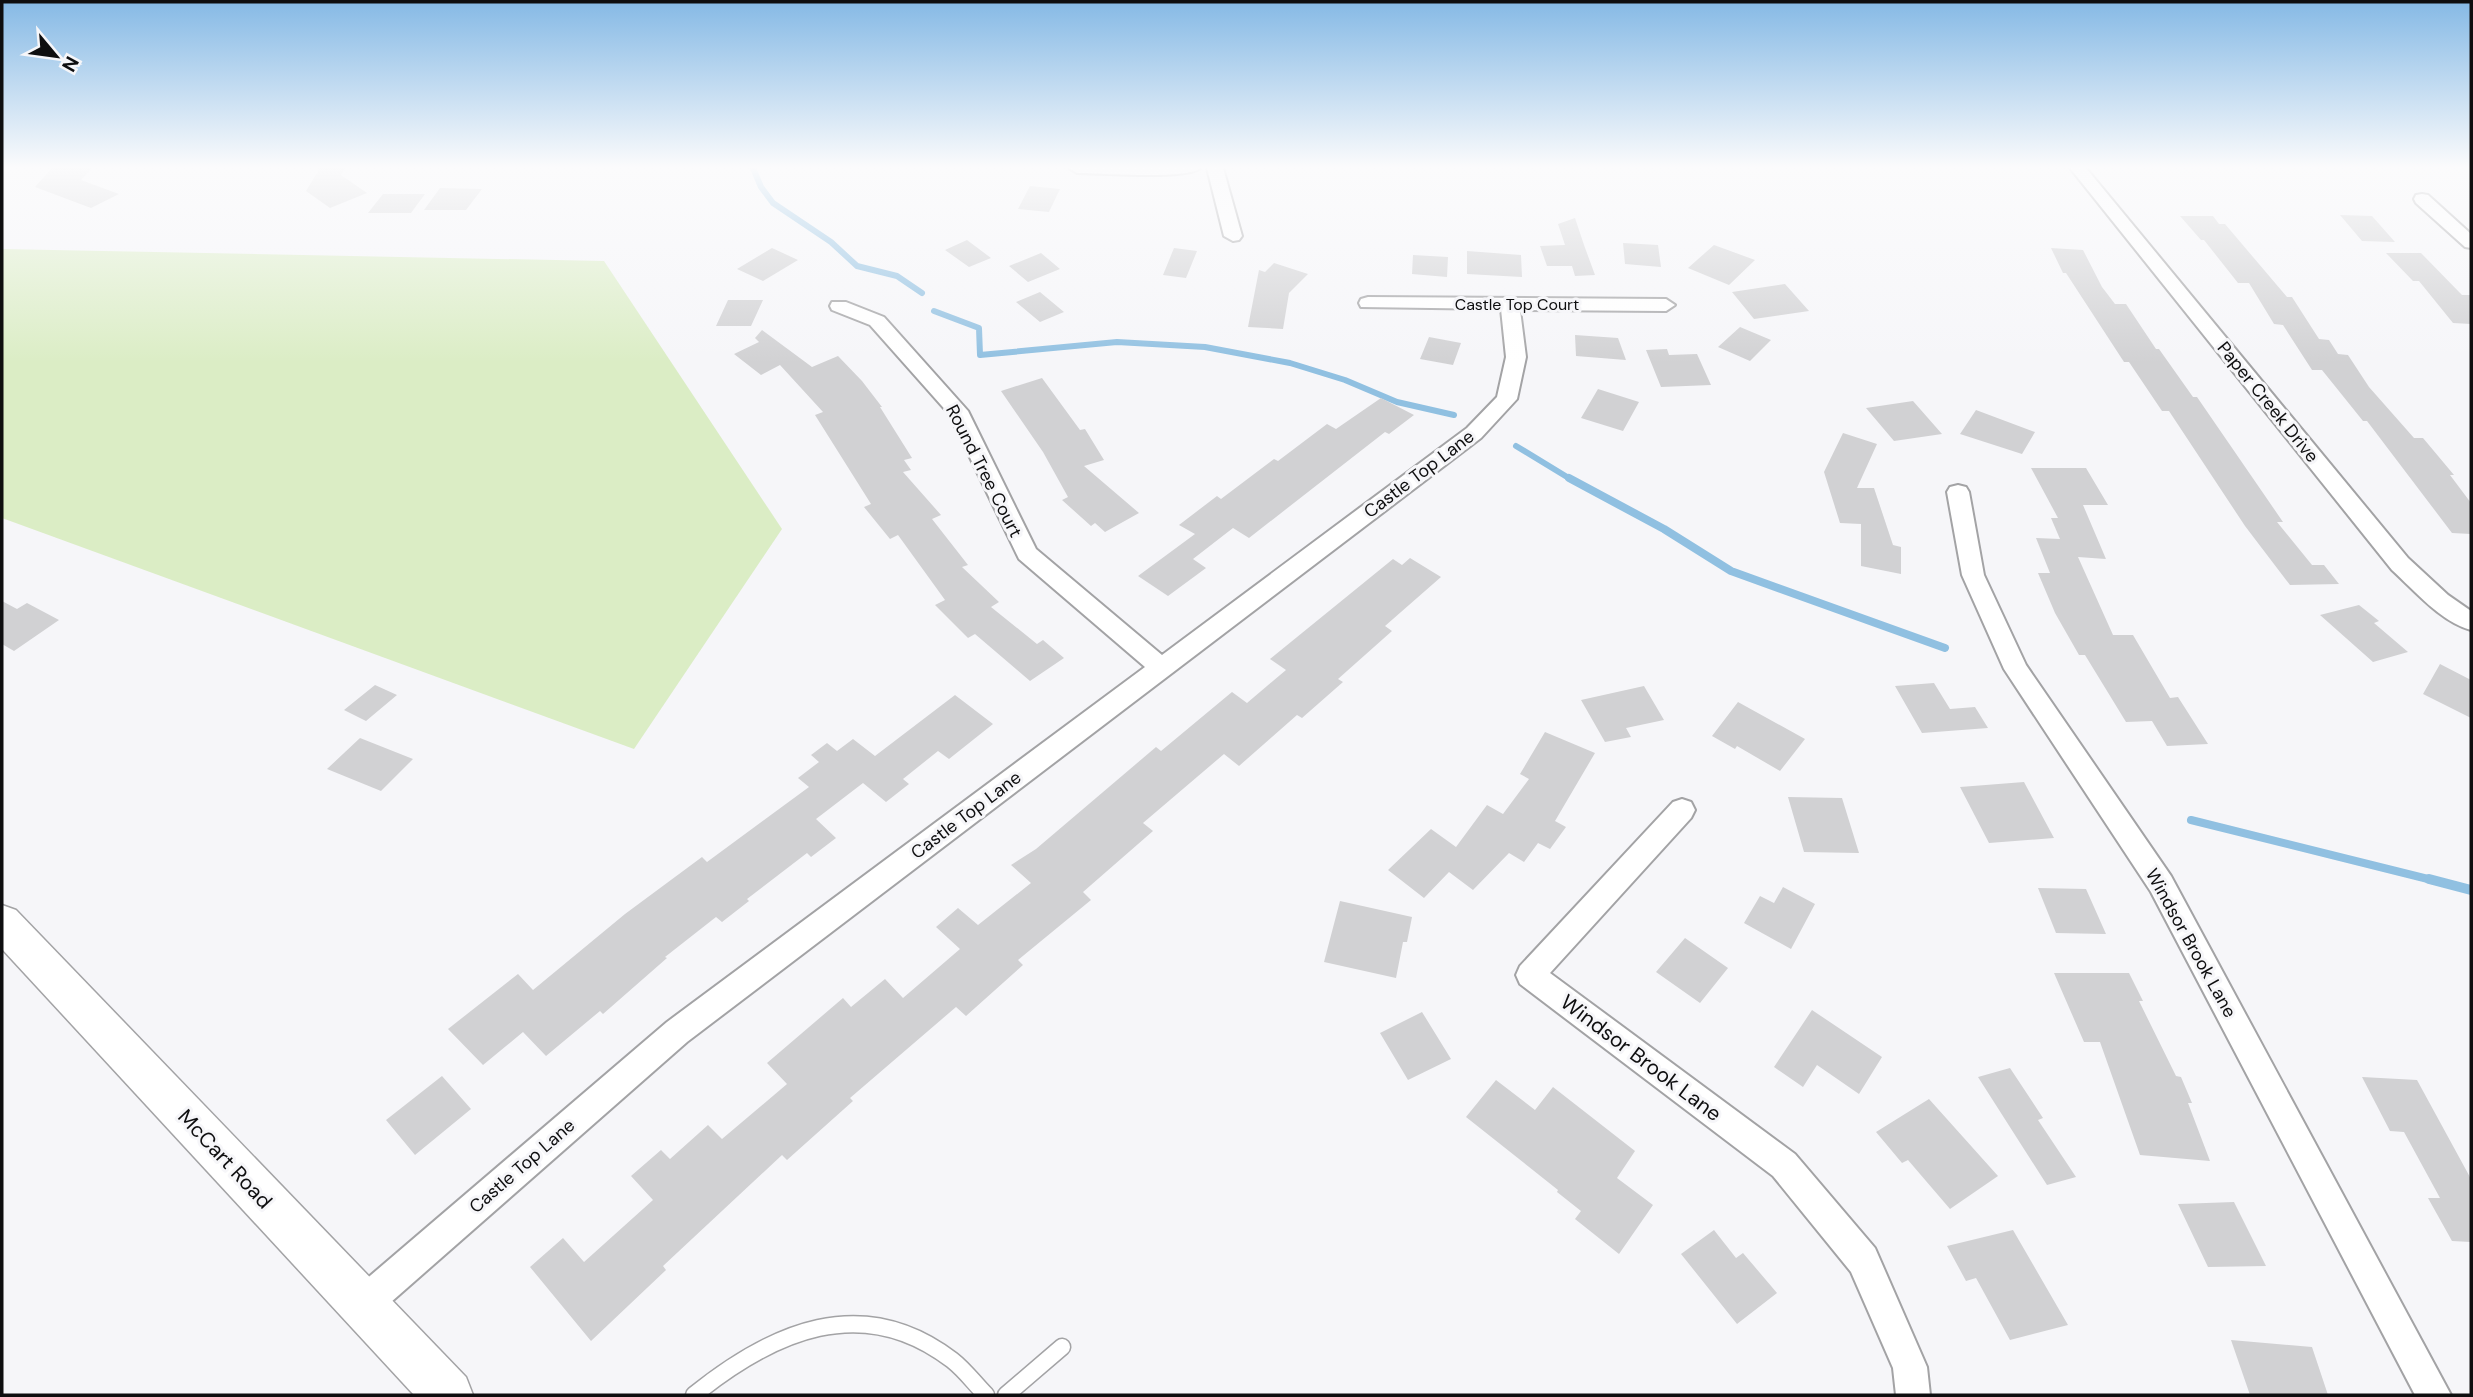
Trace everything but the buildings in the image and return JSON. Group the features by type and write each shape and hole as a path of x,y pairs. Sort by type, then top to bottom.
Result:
{"street":[{"name":"Paper Creek Drive","path":"2131,233 2400,564 2440,601 2471,622"},
{"name":"Castle Top Court","path":"1368,303 1666,305"},
{"name":"Castle Top Lane","path":"362,1305 677,1032 1474,433 1507,399 1516,357 1510,304"},
{"name":"Round Tree Court","path":"839,306 877,321 957,411 1027,554 1162,668"},
{"name":"Windsor Brook Lane","path":"1958,492 1973,575 2016,669 2161,884 2434,1395"},
{"name":"Windsor Brook Lane","path":"1682,810 1530,975 1784,1166 1863,1260 1910,1367 1913,1395"},
{"name":"McCart Road","path":"2,922 448,1395"}],"lane":[{"path":"694,1395 755,1350 821,1325 869,1322 917,1336 950,1357 986,1395"},
{"path":"1006,1395 1062,1347"}],"green space":[{"path":"2,249 604,261 782,529 634,749 2,518"}],"waterway":[{"path":"818,233 857,266 897,276 922,293"},
{"path":"934,311 979,328 980,355 1117,342 1205,347 1290,363 1345,380 1397,402 1454,415"},
{"path":"1516,446 1572,480"},
{"path":"1569,478 1664,529 1731,571 1945,648"},
{"path":"2191,820 2436,881"},
{"path":"2429,879 2471,890"}]}
